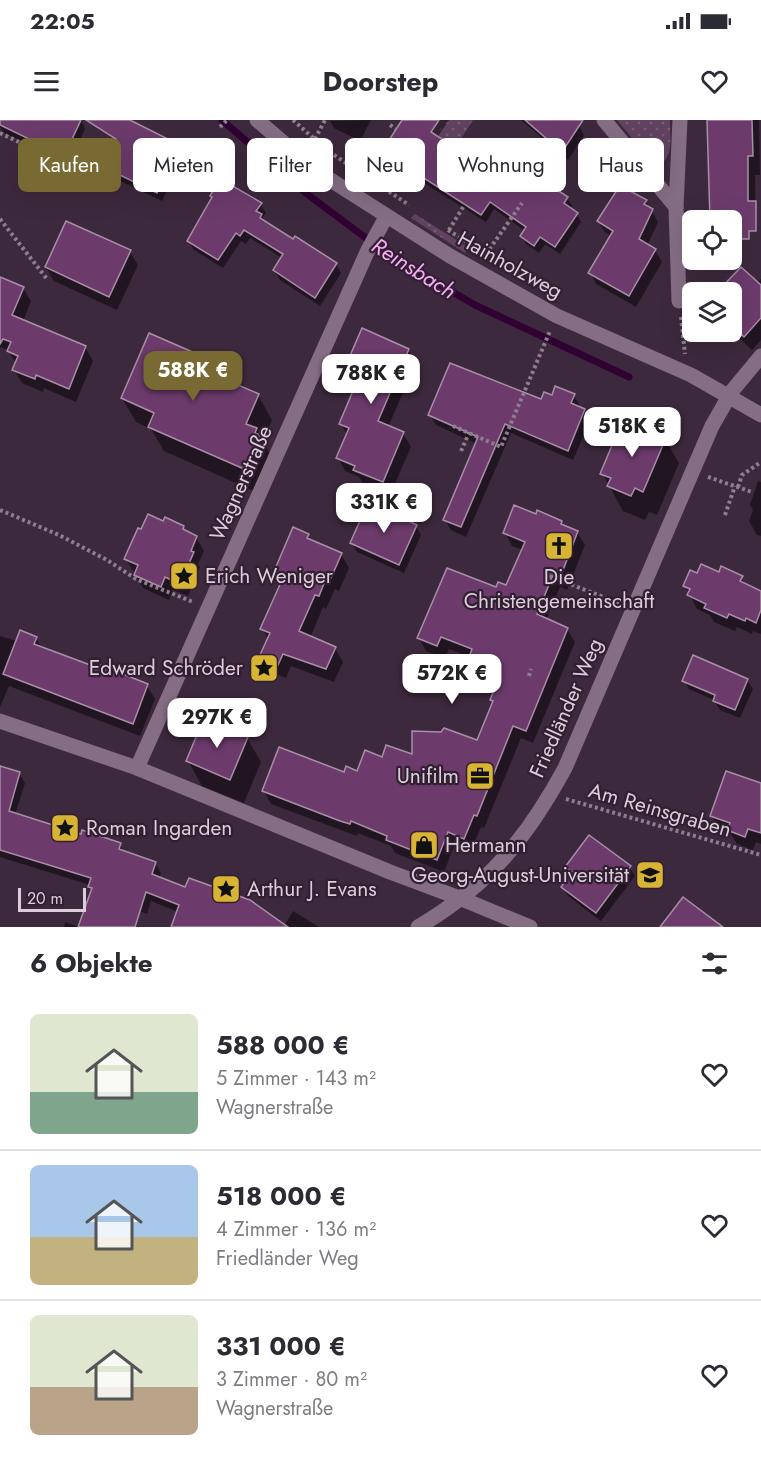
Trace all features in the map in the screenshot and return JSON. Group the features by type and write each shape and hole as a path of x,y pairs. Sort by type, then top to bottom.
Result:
{"street":[{"name":"Hainholzweg","path":"257,120 315,170 386,217 475,270 557,316 691,375 761,415"},
{"path":"604,120 676,207"},
{"path":"679,301 676,207 680,120"},
{"name":"Wagnerstraße","path":"137,768 371,243 386,217"},
{"name":"Friedländer Weg","path":"418,927 462,899 510,853 550,795 565,768 712,426 728,396 761,356"},
{"path":"0,721 137,768 530,927"}],"path":[{"path":"220,127 227,120"},
{"path":"293,120 314,138"},
{"path":"316,138 325,120"},
{"path":"390,125 396,129"},
{"path":"0,133 18,142"},
{"path":"333,153 360,174 409,205"},
{"path":"475,270 522,203"},
{"path":"449,231 465,204"},
{"path":"0,219 47,279"},
{"path":"439,224 486,254"},
{"path":"679,301 686,361 691,375"},
{"path":"453,426 501,447 548,337"},
{"path":"461,451 469,433"},
{"path":"725,515 742,475 761,462"},
{"path":"692,472 753,492"},
{"path":"0,510 59,535 107,560 136,579 208,608"},
{"path":"549,576 633,609"},
{"path":"528,676 531,669"},
{"name":"Am Reinsgraben","path":"550,795 761,855"}],"shaded area":[{"path":"439,120 473,120 461,138 437,138 437,176 432,184 425,180 425,142"},
{"path":"617,120 670,120 670,150 664,161 664,138 632,138"},
{"path":"415,214 469,248 465,253 411,218"}],"building":[{"path":"0,120 81,120 72,138 27,138 0,125"},
{"path":"86,120 130,120 166,138 133,138 133,181 121,176 121,138 114,138"},
{"path":"402,120 439,120 431,132 440,138 437,138 437,187 425,179 425,138 390,138"},
{"path":"525,120 583,120 566,146 566,138 546,138"},
{"path":"707,120 752,120 753,156 748,156 748,201 756,201 756,231 749,231 749,239 742,239 742,210 710,210"},
{"path":"235,187 262,203 256,211 262,214 260,218 293,239 295,236 337,263 315,298 273,270 283,254 244,230 240,236 236,233 218,260 187,241 212,197 210,196 212,192 235,192"},
{"path":"445,192 560,192 568,197 564,203 578,213 555,247 540,237 534,246 520,236 526,227 490,202 481,215"},
{"path":"616,192 632,192 647,200 644,204 653,209 639,239 656,249 629,296 588,273 613,231 597,221"},
{"path":"66,221 131,250 109,297 45,267"},
{"path":"742,268 761,285 761,318 744,337 742,335 742,282 727,282"},
{"path":"0,277 24,287 12,315 86,346 69,389 36,375 35,379 12,370 18,356 7,351 11,342 3,339 0,344"},
{"path":"362,328 409,349 378,421 404,432 383,482 353,470 355,466 336,458 349,428 339,424 355,386 340,379"},
{"path":"149,333 197,354 192,365 259,394 246,424 257,428 255,433 260,435 244,469 148,427 154,413 121,398"},
{"path":"450,363 541,399 544,392 552,395 555,386 575,394 571,403 585,409 568,451 505,424 461,527 443,520 478,437 428,415"},
{"path":"623,419 666,438 643,492 635,488 631,496 607,486 611,478 600,474"},
{"path":"368,503 417,525 399,565 350,543"},
{"path":"514,505 536,514 537,510 578,531 560,578 553,575 537,614 568,628 526,731 513,726 477,816 474,815 464,839 448,832 437,860 386,840 387,836 351,821 350,824 340,821 262,791 279,747 344,772 346,766 357,771 365,750 382,757 386,745 412,754 412,731 441,732 444,728 477,740 493,701 490,700 496,685 463,673 472,649 441,637 437,646 417,638 447,568 496,587 498,582 506,585 525,542 503,533"},
{"path":"148,514 163,521 165,517 184,526 183,529 197,536 191,551 194,552 180,584 165,577 161,587 134,575 138,565 124,559 138,528 141,529"},
{"path":"293,527 309,534 307,538 342,553 331,578 327,576 319,596 315,595 299,631 336,647 326,669 283,654 278,665 259,657 270,633 260,629 282,580 272,576"},
{"path":"701,564 719,572 721,566 743,576 740,581 761,591 761,610 756,623 729,614 727,618 704,608 706,604 687,595 690,589 683,586 690,570 697,573"},
{"path":"20,630 37,637 34,644 93,666 95,663 148,684 133,724 3,674"},
{"path":"693,655 748,679 735,710 713,701 715,695 682,681"},
{"path":"204,718 248,737 230,780 186,761"},
{"path":"0,766 20,772 9,811 81,834 82,830 121,843 119,849 156,862 152,874 185,887 189,878 250,900 288,927 171,927 179,905 146,892 135,927 78,927 92,888 88,887 91,878 0,850"},
{"path":"726,771 761,783 761,833 748,829 745,837 727,830 730,823 710,816"},
{"path":"589,835 631,866 596,913 561,887 572,872 565,867"},
{"path":"683,897 723,927 660,927"}],"waterway":[{"name":"Reinsbach","path":"222,120 307,194 386,253 475,305 629,377"}],"place":[{"name":"Die Christengemeinschaft","path":"559,546"},
{"name":"Erich Weniger","path":"184,576"},
{"name":"Edward Schröder","path":"264,668"},
{"name":"Unifilm","path":"480,776"},
{"name":"Roman Ingarden","path":"65,828"},
{"name":"Hermann","path":"424,845"},
{"name":"Georg-August-Universität","path":"650,875"},
{"name":"Arthur J. Evans","path":"226,889"}]}
